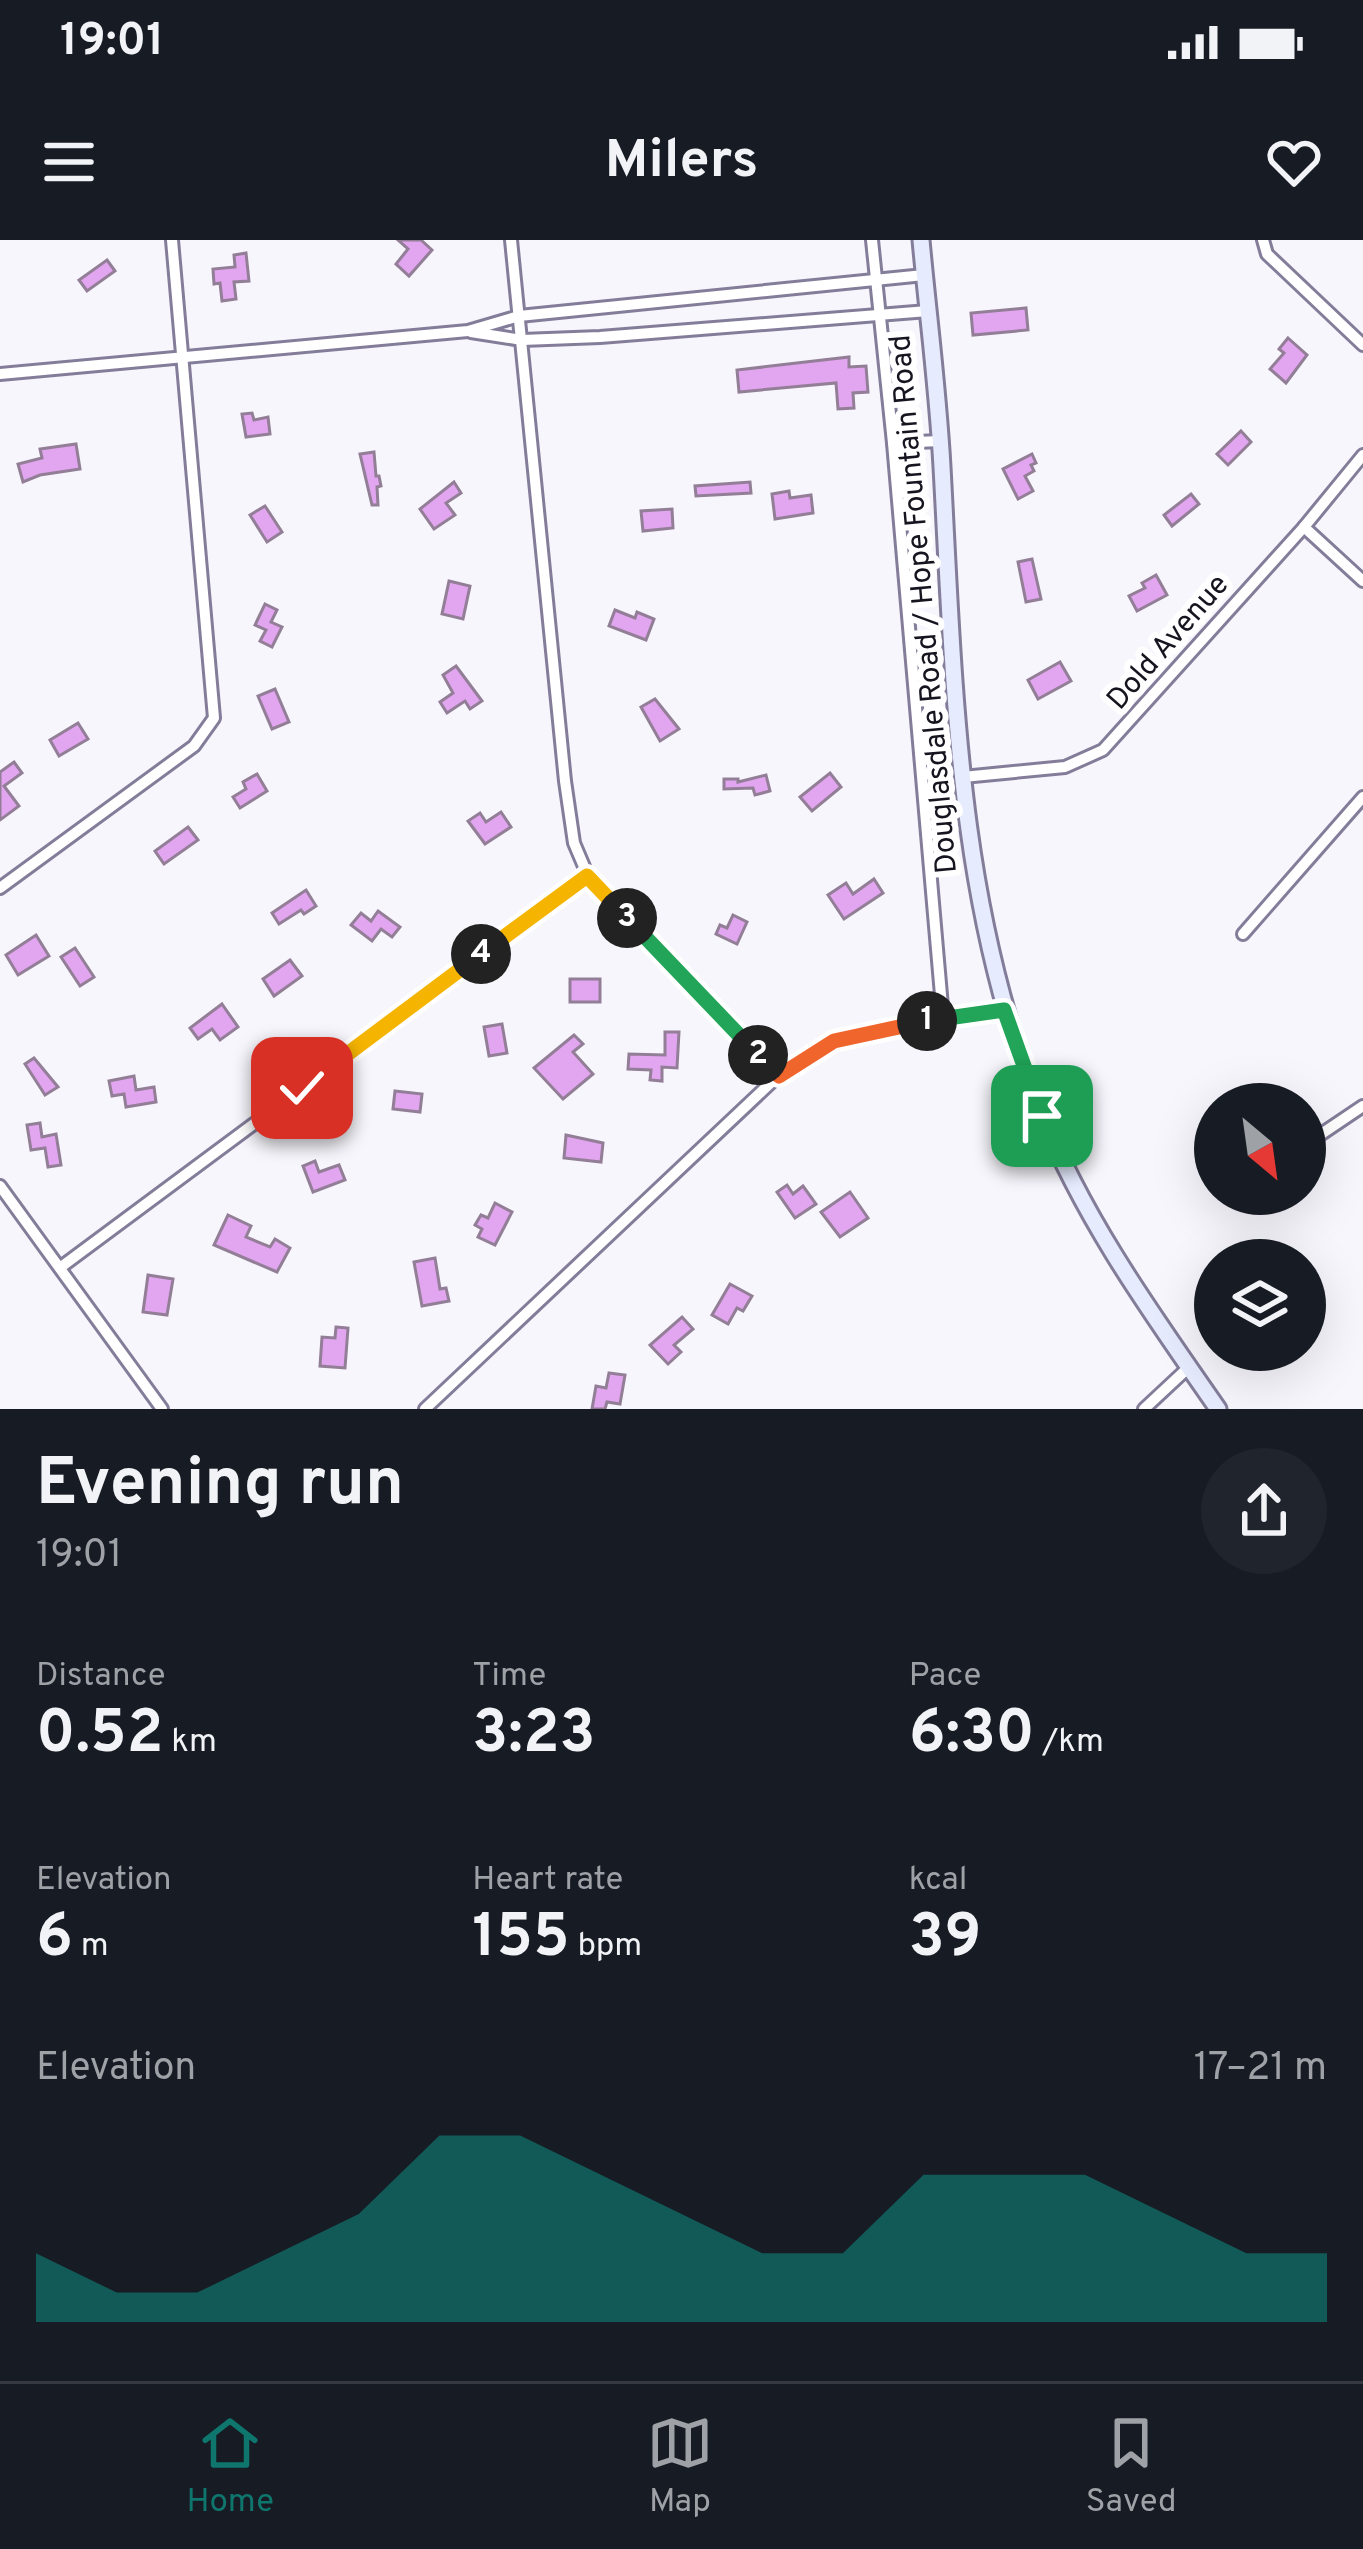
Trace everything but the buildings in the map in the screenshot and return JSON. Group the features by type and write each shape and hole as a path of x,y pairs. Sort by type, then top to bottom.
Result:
{"main road":[{"name":"Douglasdale Road / Hope Fountain Road","path":"921,240 963,777 976,890 1004,1010 1042,1116 1081,1198 1218,1409"}],"street":[{"path":"0,888 194,746 214,718 172,240"},
{"path":"511,240 574,843 587,876 779,1076"},
{"path":"872,240 943,1018"},
{"path":"1263,240 1267,254 1280,268 1363,345"},
{"path":"0,374 468,331 519,316 924,275"},
{"path":"468,331 521,340 928,311"},
{"path":"893,443 940,441"},
{"name":"Dold Avenue","path":"963,777 1065,767 1103,750 1363,455"},
{"path":"1304,527 1363,581"},
{"path":"1244,934 1363,797"},
{"path":"61,1267 587,876"},
{"path":"425,1409 779,1076 834,1041 1004,1010"},
{"path":"1326,1131 1363,1106"},
{"path":"0,1186 162,1409"},
{"path":"1144,1409 1189,1367"}],"route":[{"path":"302,1088 587,876 779,1076 810,1053 855,1035 1004,1010 1042,1116"}]}
